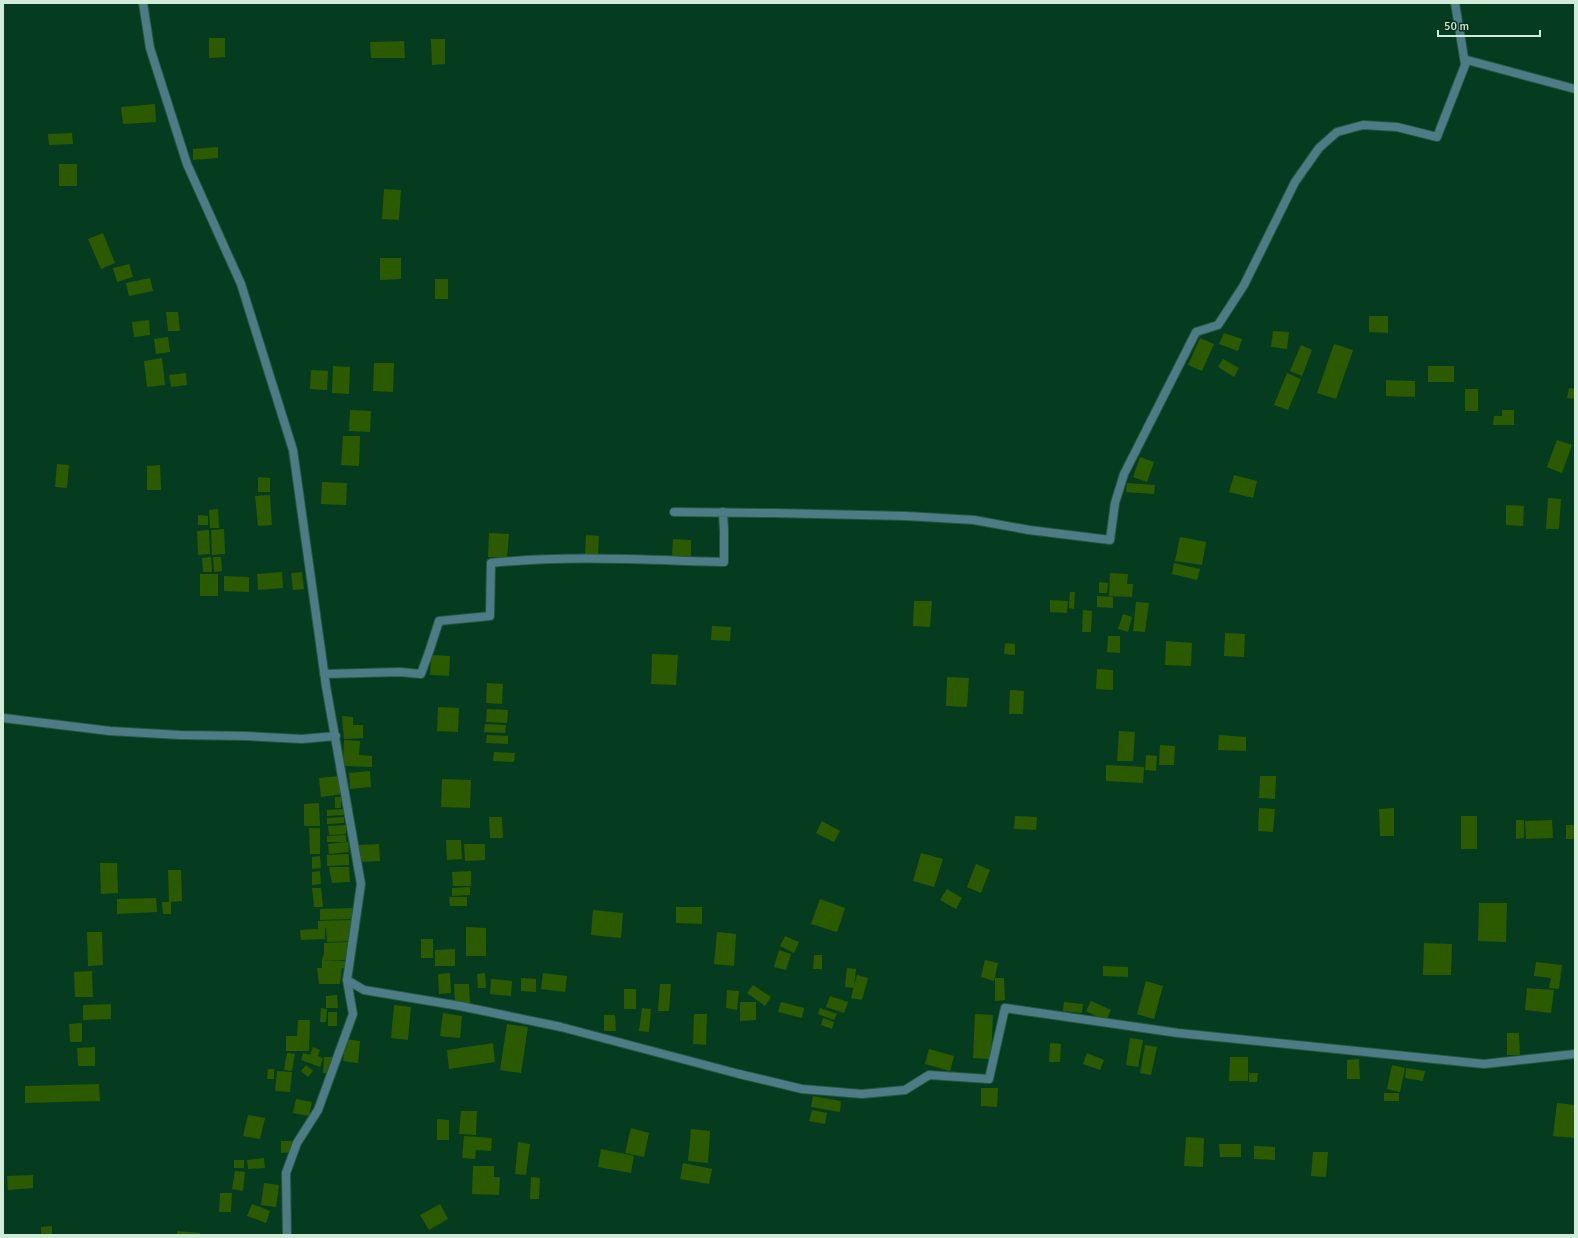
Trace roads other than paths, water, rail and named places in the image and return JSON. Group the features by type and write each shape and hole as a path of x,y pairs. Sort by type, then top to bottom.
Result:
{"street":[{"path":"144,3 150,48 187,164 241,284 292,450 324,674 361,884 347,980 352,1014 318,1110 297,1143 286,1173 286,1235"},
{"path":"1455,3 1465,64"},
{"path":"674,512 898,516 974,520 1029,530 1110,540 1115,503 1124,474 1196,332 1218,325 1244,285 1295,182 1319,148 1338,132 1363,125 1397,127 1437,137 1467,60 1575,89"},
{"path":"324,674 400,672 421,674 438,620 490,616 491,563 583,558 724,562 723,512"},
{"path":"3,718 110,731 172,735 246,736 302,739 336,736"},
{"path":"347,980 364,990 460,1006 561,1027 732,1072 802,1088 862,1094 905,1090 929,1075 989,1079 1005,1008 1178,1033 1484,1064 1575,1054"}]}
